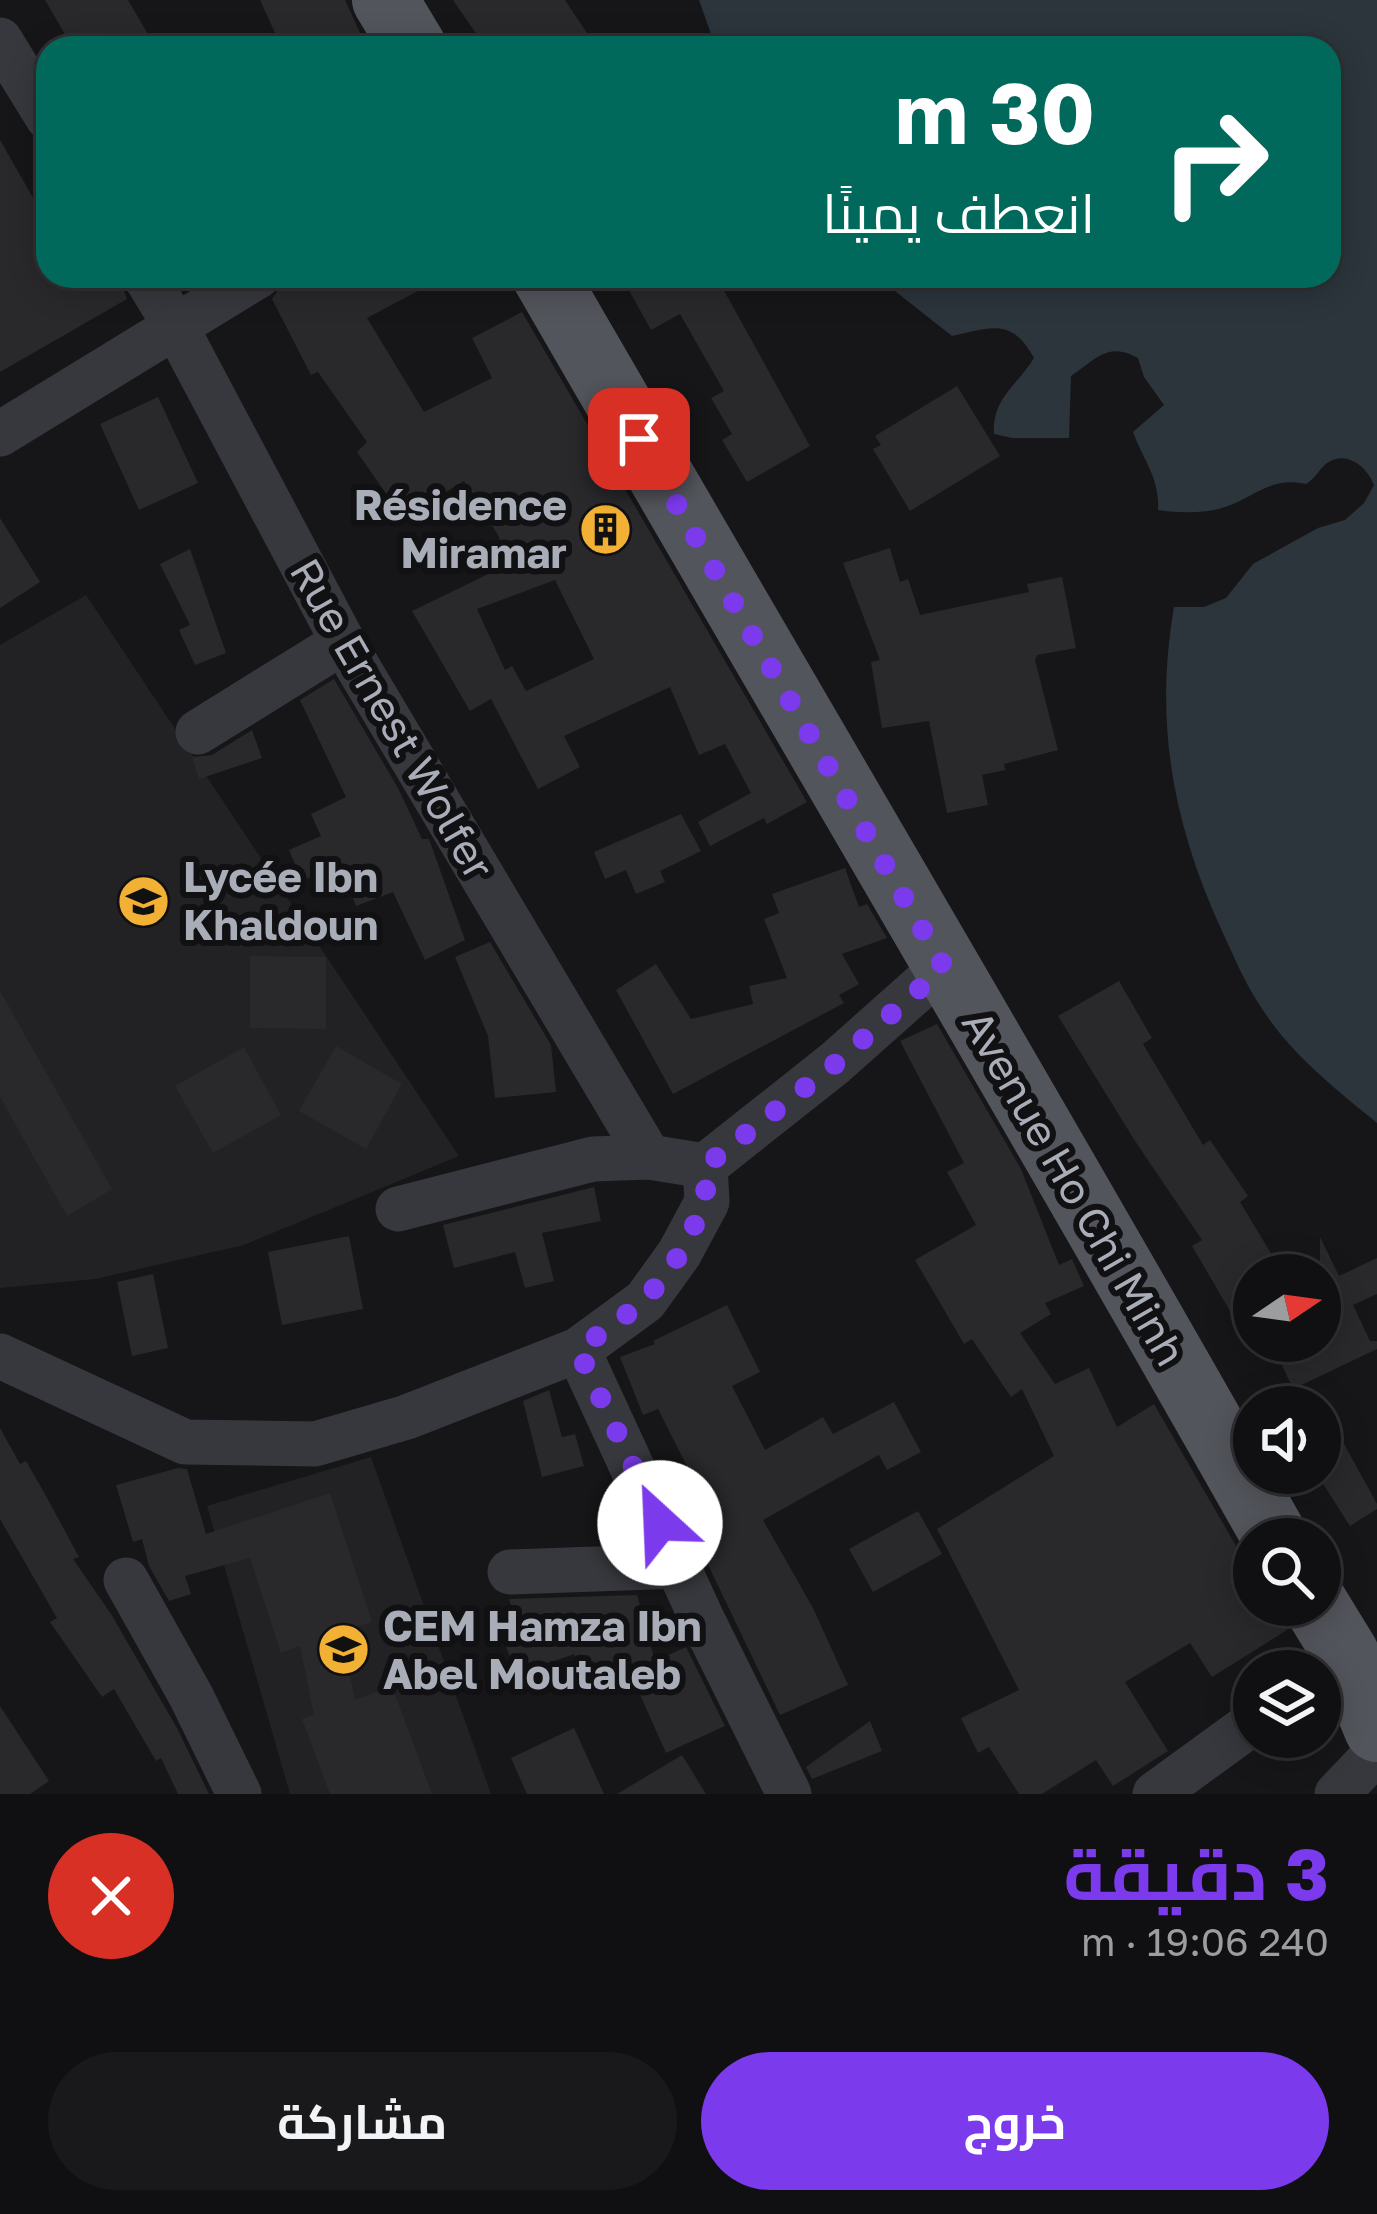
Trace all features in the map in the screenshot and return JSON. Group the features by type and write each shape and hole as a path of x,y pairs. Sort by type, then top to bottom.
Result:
{"main road":[{"path":"385,0 407,36"},
{"name":"Avenue Ho Chi Minh","path":"552,288 944,967 1068,1170 1264,1518"},
{"path":"1328,1644 1377,1729"}],"street":[{"path":"0,40 36,98"},
{"name":"Rue Ernest Wolfer","path":"152,288 343,642 649,1157"},
{"path":"0,434 238,288"},
{"path":"198,732 343,642"},
{"path":"398,1210 593,1159 649,1157 705,1166 835,1064 944,967"},
{"path":"0,1356 185,1442 315,1444 407,1417 578,1350 645,1301 680,1254 706,1202 705,1166"},
{"path":"578,1350 789,1794"},
{"path":"509,1572 681,1566"},
{"path":"126,1580 239,1794"},
{"path":"1155,1794 1233,1737"},
{"path":"1336,1794 1377,1752"}],"shaded area":[{"path":"699,0 1377,0 1377,1123 1289,1044 1242,973 1205,891 1180,812 1167,733 1166,692 1174,607 1204,607 1226,598 1253,564 1318,528 1345,520 1364,503 1374,485 1371,479 1356,462 1335,459 1306,484 1274,485 1209,511 1158,510 1154,479 1133,432 1164,405 1144,377 1138,358 1110,352 1071,376 1069,438 994,434 1001,402 1034,358 1026,345 1000,329 952,336 891,288 1341,288 1341,36 712,36"},
{"name":"Lycée Ibn Khaldoun","path":"86,595 459,1156 244,1245 95,1279 0,1288 0,645"},
{"name":"CEM Hamza Ibn Abel Moutaleb","path":"371,1457 491,1794 290,1794 207,1506"}],"building":[{"path":"45,0 128,0 149,36 66,36"},
{"path":"260,0 345,0 362,36 276,36"},
{"path":"453,0 565,0 589,36 478,36"},
{"path":"0,140 36,203 36,288 123,288 127,299 0,372"},
{"path":"279,288 423,288 367,318 424,412 492,378 472,338 522,312 807,802 710,846 698,822 751,793 725,744 699,755 670,687 564,736 580,767 538,789 491,699 470,711 412,611 509,564 498,535 464,481 403,518 357,452 367,442 318,372 311,375 272,299","holes":["555,580 594,659 526,691 512,666 505,670 477,609"]},
{"path":"628,288 723,288 810,446 747,482 722,440 732,434 711,398 724,391 680,314 651,330"},
{"path":"957,386 1000,456 910,511 873,449 881,445 875,436"},
{"path":"158,397 198,483 139,510 100,424"},
{"path":"0,518 40,582 0,608"},
{"path":"890,548 900,582 908,579 920,615 1029,592 1027,584 1062,577 1076,648 1037,655 1035,660 1058,750 982,775 988,805 947,813 929,721 882,728 871,662 880,660 843,563"},
{"path":"190,549 226,653 195,665 179,630 190,625 160,564"},
{"path":"334,679 422,839 429,839 465,940 425,960 393,892 356,906 341,863 302,881 289,850 321,836 311,814 346,797 300,700"},
{"path":"252,730 262,758 199,779 192,757 212,755"},
{"path":"681,814 701,851 660,871 665,882 636,894 626,870 605,879 594,852"},
{"path":"845,868 859,907 867,904 887,938 842,954 859,984 839,995 844,1003 673,1094 616,990 656,964 691,1019 753,1004 749,986 787,978 764,919 779,913 772,894"},
{"path":"490,942 551,1045 556,1092 495,1098 488,1036 455,957"},
{"path":"250,956 326,957 326,1029 250,1028"},
{"path":"1119,981 1152,1038 1143,1044 1203,1145 1210,1140 1248,1196 1240,1202 1271,1254 1233,1254 1233,1316 1192,1246 1202,1240 1058,1016"},
{"path":"0,991 112,1189 67,1216 0,1097"},
{"path":"937,1024 1021,1169 1059,1265 1072,1259 1084,1286 1045,1303 1051,1314 1020,1333 1055,1384 1089,1368 1117,1427 1154,1404 1233,1541 1233,1626 1286,1626 1287,1630 1255,1650 1233,1650 1233,1664 1212,1677 1190,1643 1125,1682 1168,1751 1113,1786 1096,1760 1042,1794 1019,1794 989,1747 978,1753 961,1718 1019,1690 937,1529 1054,1456 1022,1389 1011,1397 972,1339 964,1344 915,1260 976,1225 947,1172 964,1163 900,1041"},
{"path":"336,1046 402,1084 366,1149 299,1111"},
{"path":"244,1047 281,1115 213,1153 175,1086"},
{"path":"594,1187 601,1221 542,1233 554,1281 525,1288 515,1252 454,1268 443,1225"},
{"path":"349,1236 363,1309 282,1325 268,1252"},
{"path":"1377,1258 1377,1294 1353,1305 1370,1341 1377,1341 1377,1349 1292,1386 1281,1362 1341,1362 1341,1275"},
{"path":"153,1274 168,1348 132,1356 117,1282"},
{"path":"727,1305 760,1372 732,1386 765,1450 823,1417 833,1434 894,1402 921,1452 887,1470 879,1455 763,1520 813,1608 848,1685 780,1715 678,1502 699,1490 658,1409 643,1415 620,1357 655,1344 653,1341"},
{"path":"549,1390 562,1437 575,1434 584,1466 542,1477 523,1401"},
{"path":"0,1428 20,1464 26,1461 46,1496 79,1557 73,1559 177,1728 209,1794 178,1794 161,1758 156,1761 114,1689 102,1697 50,1622 57,1618 0,1519"},
{"path":"1341,1438 1377,1504 1377,1509 1350,1526 1330,1494 1341,1494"},
{"path":"187,1469 206,1534 330,1493 372,1622 341,1633 355,1700 392,1686 432,1794 330,1794 302,1719 314,1715 300,1646 281,1653 250,1558 185,1576 191,1594 169,1601 149,1566 142,1539 133,1542 116,1485"},
{"path":"918,1511 942,1554 873,1592 849,1549"},
{"path":"637,1595 655,1661 686,1647 725,1726 666,1753 626,1663 580,1675 574,1654 516,1675 495,1614 512,1608 509,1599"},
{"path":"0,1706 49,1781 30,1794 0,1794"},
{"path":"870,1721 882,1751 812,1779 806,1767"},
{"path":"574,1728 604,1794 527,1794 511,1758"},
{"path":"682,1755 706,1794 617,1794"}],"place":[{"name":"Résidence Miramar","path":"606,529"},
{"name":"Lycée Ibn Khaldoun","path":"144,901"},
{"name":"CEM Hamza Ibn Abel Moutaleb","path":"344,1650"}],"route":[{"path":"639,439 944,967 835,1064 705,1166 706,1202 680,1254 645,1301 578,1350 660,1523"}]}
